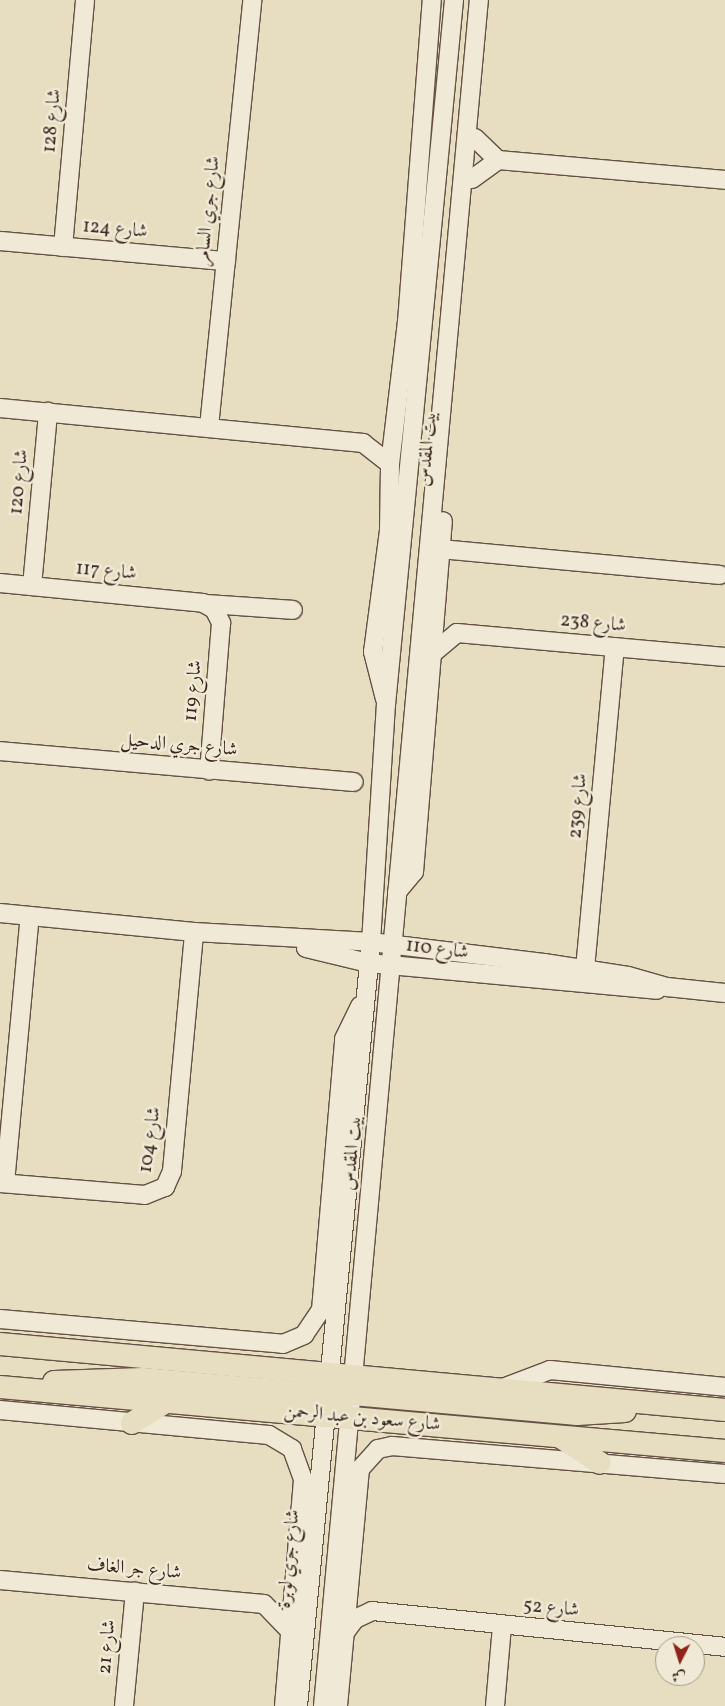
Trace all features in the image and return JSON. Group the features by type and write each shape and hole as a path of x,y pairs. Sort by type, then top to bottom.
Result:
{"main road":[{"path":"0,1344 329,1382 340,1389 354,1384 503,1388 725,1410"},
{"path":"8,1388 114,1378 329,1382"},
{"path":"324,1416 334,1402 354,1384 577,1414 670,1404"},
{"name":"شارع سعود بن عبد الرحمن","path":"8,1388 725,1451"},
{"path":"132,1423 166,1402"},
{"path":"559,1436 600,1463"}],"street":[{"name":"شارع 128","path":"63,247 85,0"},
{"name":"شارع جري السامر","path":"209,427 252,0"},
{"name":"بيت المقدس","path":"324,1416 329,1382 363,999 371,942 386,705 454,0"},
{"name":"بيت المقدس","path":"386,705 373,652 389,530 390,464 431,58 432,1"},
{"path":"432,1 452,25"},
{"name":"بيت المقدس","path":"350,1418 390,946 397,892 462,232 472,178 484,30 479,1"},
{"name":"بيت المقدس","path":"397,892 414,872 441,549 479,1"},
{"path":"475,138 498,160 725,180"},
{"path":"472,178 498,160"},
{"name":"شارع 124","path":"0,241 226,261"},
{"path":"398,381 422,342"},
{"path":"0,408 363,443 390,464"},
{"name":"شارع 120","path":"32,586 48,412"},
{"path":"363,443 395,424"},
{"path":"441,549 720,575"},
{"name":"شارع 117","path":"0,583 213,610 293,610"},
{"path":"433,653 458,633 436,605"},
{"name":"شارع 119","path":"209,770 213,610"},
{"name":"شارع 238","path":"458,633 725,657"},
{"name":"شارع 239","path":"585,969 615,647"},
{"name":"شارع جري الدحيل","path":"0,751 354,782"},
{"name":"شارع 110","path":"0,913 199,932 371,942 390,946 585,969 667,987 725,993"},
{"path":"3,1183 30,916"},
{"name":"شارع 110","path":"199,932 332,952 368,963 389,966 641,990 667,987"},
{"name":"شارع 104","path":"3,1183 145,1195 165,1187 172,1171 199,932"},
{"name":"بيت المقدس","path":"0,1319 283,1344 310,1330 321,1310 344,1039 363,999"},
{"path":"503,1388 550,1370 725,1386"},
{"name":"شارع سعود بن عبد الرحمن","path":"0,1410 263,1434 285,1443"},
{"name":"شارع جري لوبرة","path":"297,1703 324,1416"},
{"path":"323,1706 350,1418"},
{"name":"شارع جري لوبرة","path":"284,1706 288,1629 303,1480 298,1457 285,1443"},
{"name":"شارع سعود بن عبد الرحمن","path":"350,1585 360,1470 378,1449 392,1446 600,1463 722,1476"},
{"name":"شارع جر الغاف","path":"0,1580 264,1604"},
{"path":"288,1629 264,1604 293,1584"},
{"path":"346,1632 355,1619 372,1612 350,1585"},
{"path":"338,1706 350,1585"},
{"name":"شارع 21","path":"124,1706 135,1592"},
{"name":"شارع 52","path":"372,1612 725,1647"},
{"path":"495,1706 502,1626"}]}
